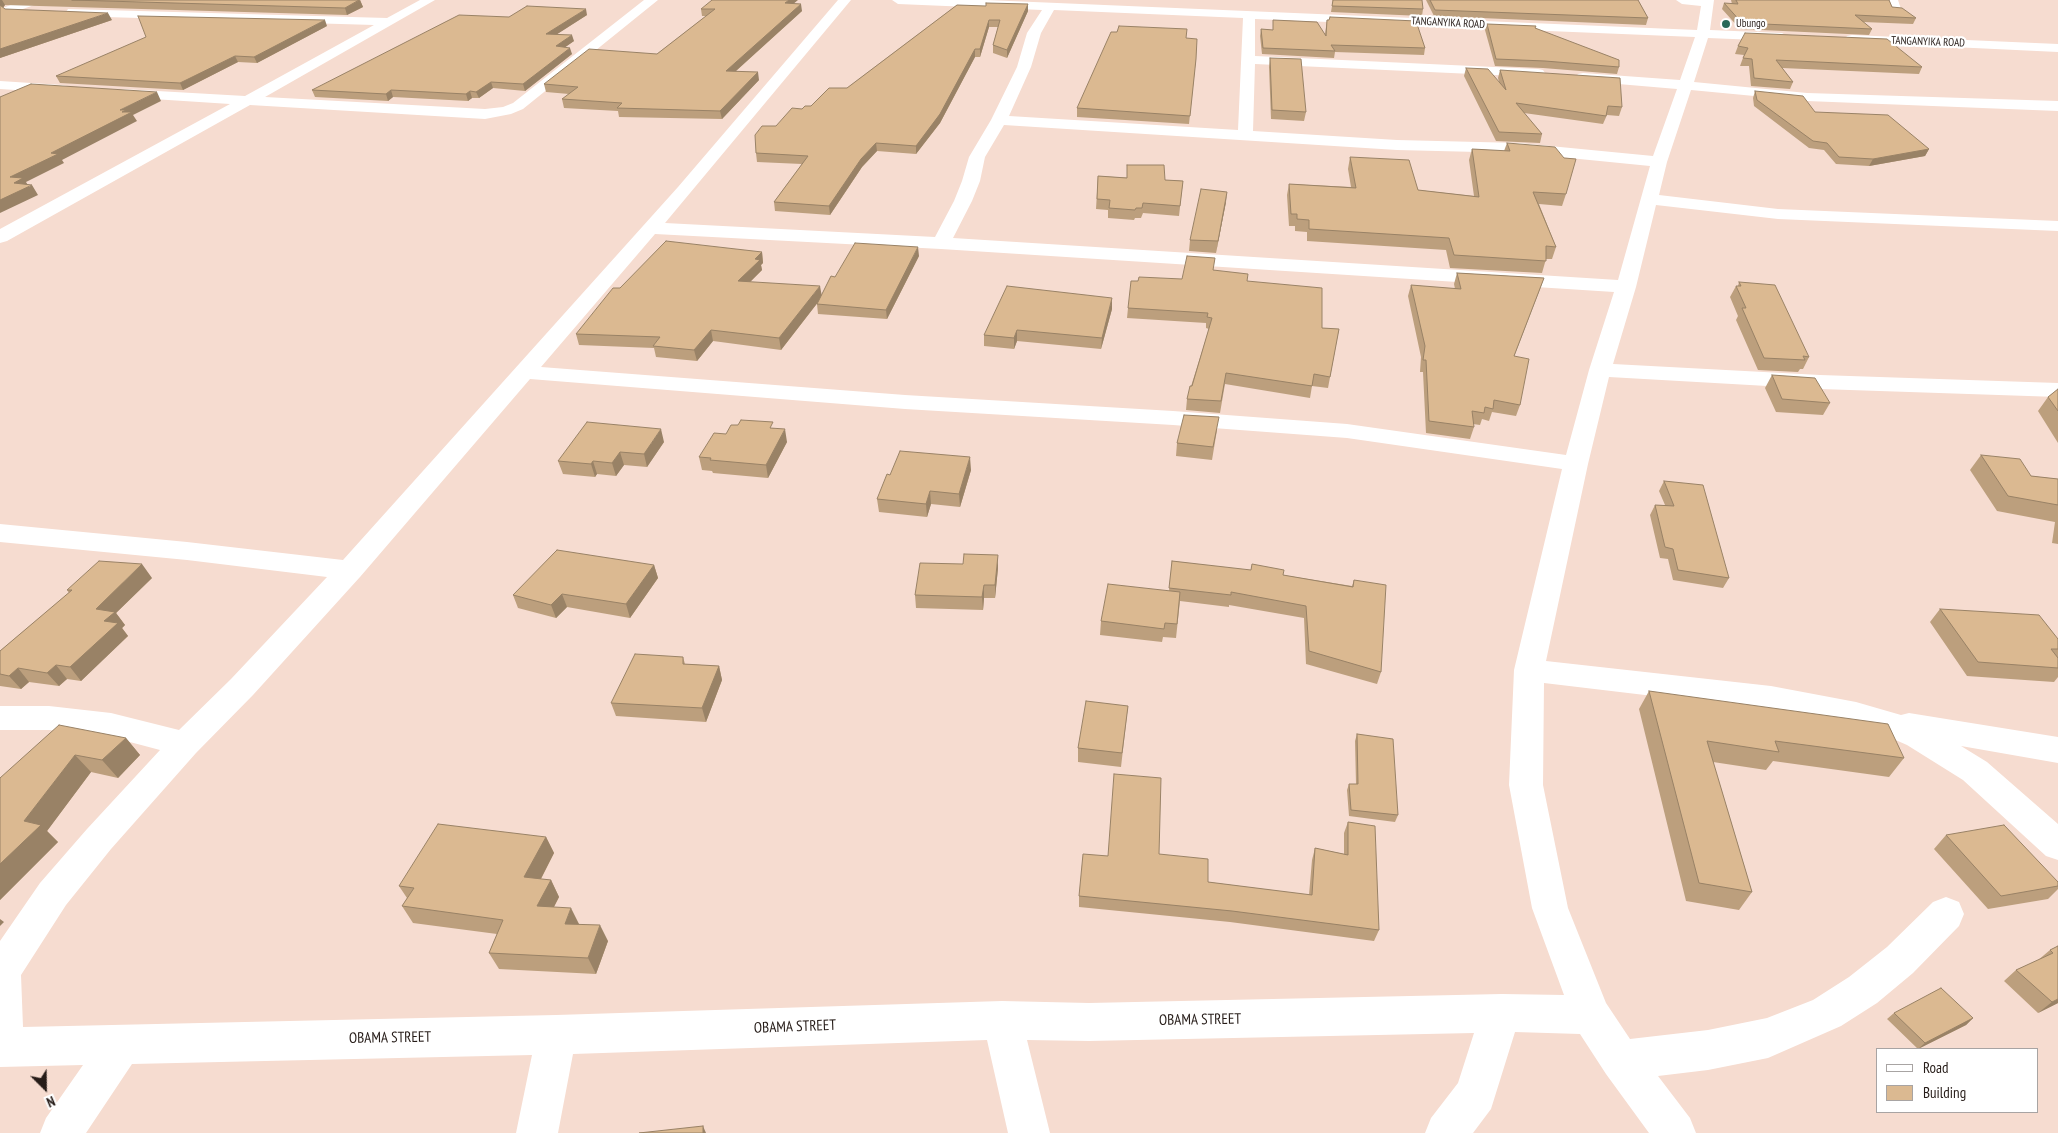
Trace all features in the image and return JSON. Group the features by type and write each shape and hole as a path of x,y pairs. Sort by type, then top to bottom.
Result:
{"street":[{"path":"4,12 36,0"},
{"path":"0,237 429,0"},
{"path":"109,92 486,114 506,111 518,106 652,0"},
{"path":"2,1047 1,973 53,894 99,839 185,744 242,687 350,570 522,372 651,228 816,37 845,0"},
{"name":"TANGANYIKA ROAD","path":"898,0 1050,6 1087,4 1249,14 1798,37"},
{"path":"1676,1133 1620,1060 1591,1015 1550,908 1526,785 1529,670 1576,464 1600,370 1626,287 1659,162 1703,34 1699,1"},
{"path":"941,243 963,201 977,158 1024,67 1034,33 1050,6"},
{"path":"1426,22 1427,7"},
{"path":"4,12 47,11"},
{"path":"62,12 390,22"},
{"path":"1245,136 1249,14"},
{"name":"TANGANYIKA ROAD","path":"1836,38 2058,48"},
{"path":"1248,60 1552,74"},
{"path":"1571,76 1806,97 2058,106"},
{"path":"0,85 74,90"},
{"path":"0,101 33,87"},
{"path":"998,120 1397,145 1519,148 1659,162"},
{"path":"1649,199 1778,214 2058,226"},
{"path":"651,228 941,243 1626,287"},
{"path":"1600,370 1754,379 2058,390"},
{"path":"522,372 736,387 905,402 1173,418 1347,431 1576,464"},
{"path":"0,533 187,551 350,570"},
{"path":"1529,670 1771,698 1883,721 1949,730 2058,750"},
{"path":"0,718 49,718 111,725 185,744"},
{"path":"1883,721 1918,736 1975,772 2058,845"},
{"path":"1620,1060 1708,1050 1768,1038 1827,1013 1863,990 1900,960 1946,914"},
{"path":"1446,1133 1476,1094 1488,1049 1502,1013"},
{"name":"OBAMA STREET","path":"2,1047 556,1035 1002,1020 1089,1022 1502,1013 1591,1015"},
{"path":"1002,1020 1029,1133"},
{"path":"537,1133 556,1035"},
{"path":"61,1133 122,1043"}],"building":[{"path":"72,0 359,0 345,8"},
{"path":"712,0 789,0 785,3 801,4 726,71 758,72 720,111 617,108 622,103 562,99 578,87 544,84 589,49 657,54 715,9 701,9"},
{"path":"1333,0 1422,0 1423,9 1332,6"},
{"path":"1430,0 1638,0 1648,18 1435,10"},
{"path":"1736,0 1889,0 1892,7 1902,8 1916,18 1855,15 1872,29 1742,23 1724,3 1738,4"},
{"path":"986,3 1028,4 1007,50 993,45 1000,20 989,20 980,49 975,49 940,114 916,146 876,143 861,159 829,206 774,202 808,156 756,153 755,135 762,126 776,126 792,108 802,109 805,106 811,106 829,88 847,88 957,5 986,6"},
{"path":"0,5 5,9 108,13 0,49"},
{"path":"527,6 586,9 546,34 572,35 556,46 570,48 523,84 491,82 476,92 470,91 466,94 391,90 386,94 312,90 459,15 509,17"},
{"path":"138,16 325,20 254,57 235,56 180,83 56,76 146,37"},
{"path":"1330,17 1416,21 1425,48 1331,45 1335,51 1263,48 1261,29 1273,30 1273,20 1317,22 1326,36 1327,20"},
{"path":"1487,24 1536,26 1535,28 1619,60 1619,67 1496,59"},
{"path":"1119,26 1187,29 1186,38 1197,39 1190,116 1077,108 1111,32 1117,32"},
{"path":"1745,33 1887,39 1922,67 1776,60 1793,82 1754,78 1752,59 1743,58 1748,48 1738,46"},
{"path":"1270,58 1301,59 1306,112 1272,110"},
{"path":"1466,68 1488,69 1506,90 1500,70 1620,78 1622,107 1608,106 1606,116 1516,103 1542,134 1499,132"},
{"path":"31,84 157,92 120,110 126,110 122,112 132,112 51,153 58,154 10,177 23,178 14,183 32,185 0,200 0,97"},
{"path":"1755,91 1803,96 1815,112 1888,115 1929,149 1873,159 1839,157 1827,143 1813,141 1757,100"},
{"path":"1507,143 1555,147 1564,158 1576,159 1566,194 1533,192 1556,247 1546,246 1546,261 1454,255 1449,238 1309,229 1309,220 1297,219 1297,214 1291,214 1289,184 1356,188 1350,157 1409,160 1418,190 1479,197 1472,149 1510,151"},
{"path":"1127,165 1164,165 1165,180 1183,181 1180,206 1143,203 1142,208 1136,208 1135,210 1109,208 1110,200 1097,199 1098,176 1127,178"},
{"path":"1201,189 1227,192 1218,241 1190,240"},
{"path":"666,241 762,252 755,259 760,260 738,281 820,286 779,338 711,330 694,350 653,346 660,337 576,334 613,288 620,288"},
{"path":"855,243 918,247 886,310 817,304 831,276 835,277"},
{"path":"1187,256 1215,258 1213,270 1248,274 1247,281 1322,288 1322,328 1339,329 1330,377 1314,374 1312,386 1226,373 1221,401 1187,399 1212,318 1207,317 1208,313 1128,308 1131,281 1138,281 1139,277 1182,279"},
{"path":"1457,273 1544,278 1514,356 1529,359 1520,405 1494,400 1493,409 1485,407 1484,413 1472,411 1474,427 1429,421 1426,360 1423,360 1425,346 1411,285 1461,289"},
{"path":"1739,282 1775,285 1809,357 1803,356 1805,360 1764,358 1742,308 1746,308 1736,286 1741,286"},
{"path":"1007,286 1112,298 1102,338 1017,330 1014,338 984,335"},
{"path":"1772,375 1815,378 1830,403 1782,399"},
{"path":"2058,389 2058,411 2048,397"},
{"path":"1184,415 1219,417 1213,447 1177,443"},
{"path":"741,420 773,422 770,428 785,429 766,465 710,460 711,458 699,457 714,433 726,434 731,425 738,425"},
{"path":"587,422 661,429 644,454 620,452 612,463 593,461 591,464 558,461"},
{"path":"900,451 970,457 959,494 930,491 926,504 877,499 887,474 890,475"},
{"path":"1981,455 2020,459 2031,476 2058,479 2058,505 2008,496"},
{"path":"1664,481 1703,485 1729,578 1678,570 1673,549 1665,547 1655,505 1674,506"},
{"path":"557,550 654,565 626,604 562,594 551,605 513,595"},
{"path":"964,554 998,555 995,585 984,585 982,597 915,595 920,563 963,564"},
{"path":"99,561 142,564 96,609 115,612 104,621 118,623 70,667 56,665 47,673 18,668 9,676 0,674 0,651 72,590 67,590"},
{"path":"1172,561 1251,570 1252,564 1284,570 1283,575 1353,587 1354,580 1386,585 1381,672 1309,651 1306,606 1231,592 1231,595 1169,588"},
{"path":"1108,584 1180,592 1177,624 1165,623 1164,629 1101,621"},
{"path":"1940,609 2039,615 2058,639 2058,649 2051,649 2058,658 2058,668 1978,662"},
{"path":"635,654 683,657 683,664 719,666 702,708 611,703"},
{"path":"1649,691 1888,724 1904,758 1775,741 1779,752 1707,741 1752,892 1699,883"},
{"path":"1086,701 1128,706 1122,753 1078,748"},
{"path":"59,725 126,738 102,760 75,755 24,821 41,825 0,864 0,778"},
{"path":"1357,734 1393,739 1398,815 1351,810 1349,784 1358,784"},
{"path":"1114,774 1161,778 1159,854 1208,859 1208,882 1312,895 1315,848 1348,855 1348,822 1375,826 1379,930 1232,911 1079,896 1083,854 1108,856"},
{"path":"438,824 546,837 524,877 551,880 537,906 571,908 565,924 600,925 588,958 489,953 503,920 402,906 414,888 399,886"},
{"path":"2004,825 2058,882 2058,886 2001,896 1946,835"},
{"path":"2058,946 2058,999 2052,1002 2016,970 2053,953 2050,950"},
{"path":"1941,988 1973,1018 1925,1043 1894,1013"},
{"path":"703,1126 703,1133 639,1133"}],"place":[{"name":"Ubungo","path":"1726,24"}]}
